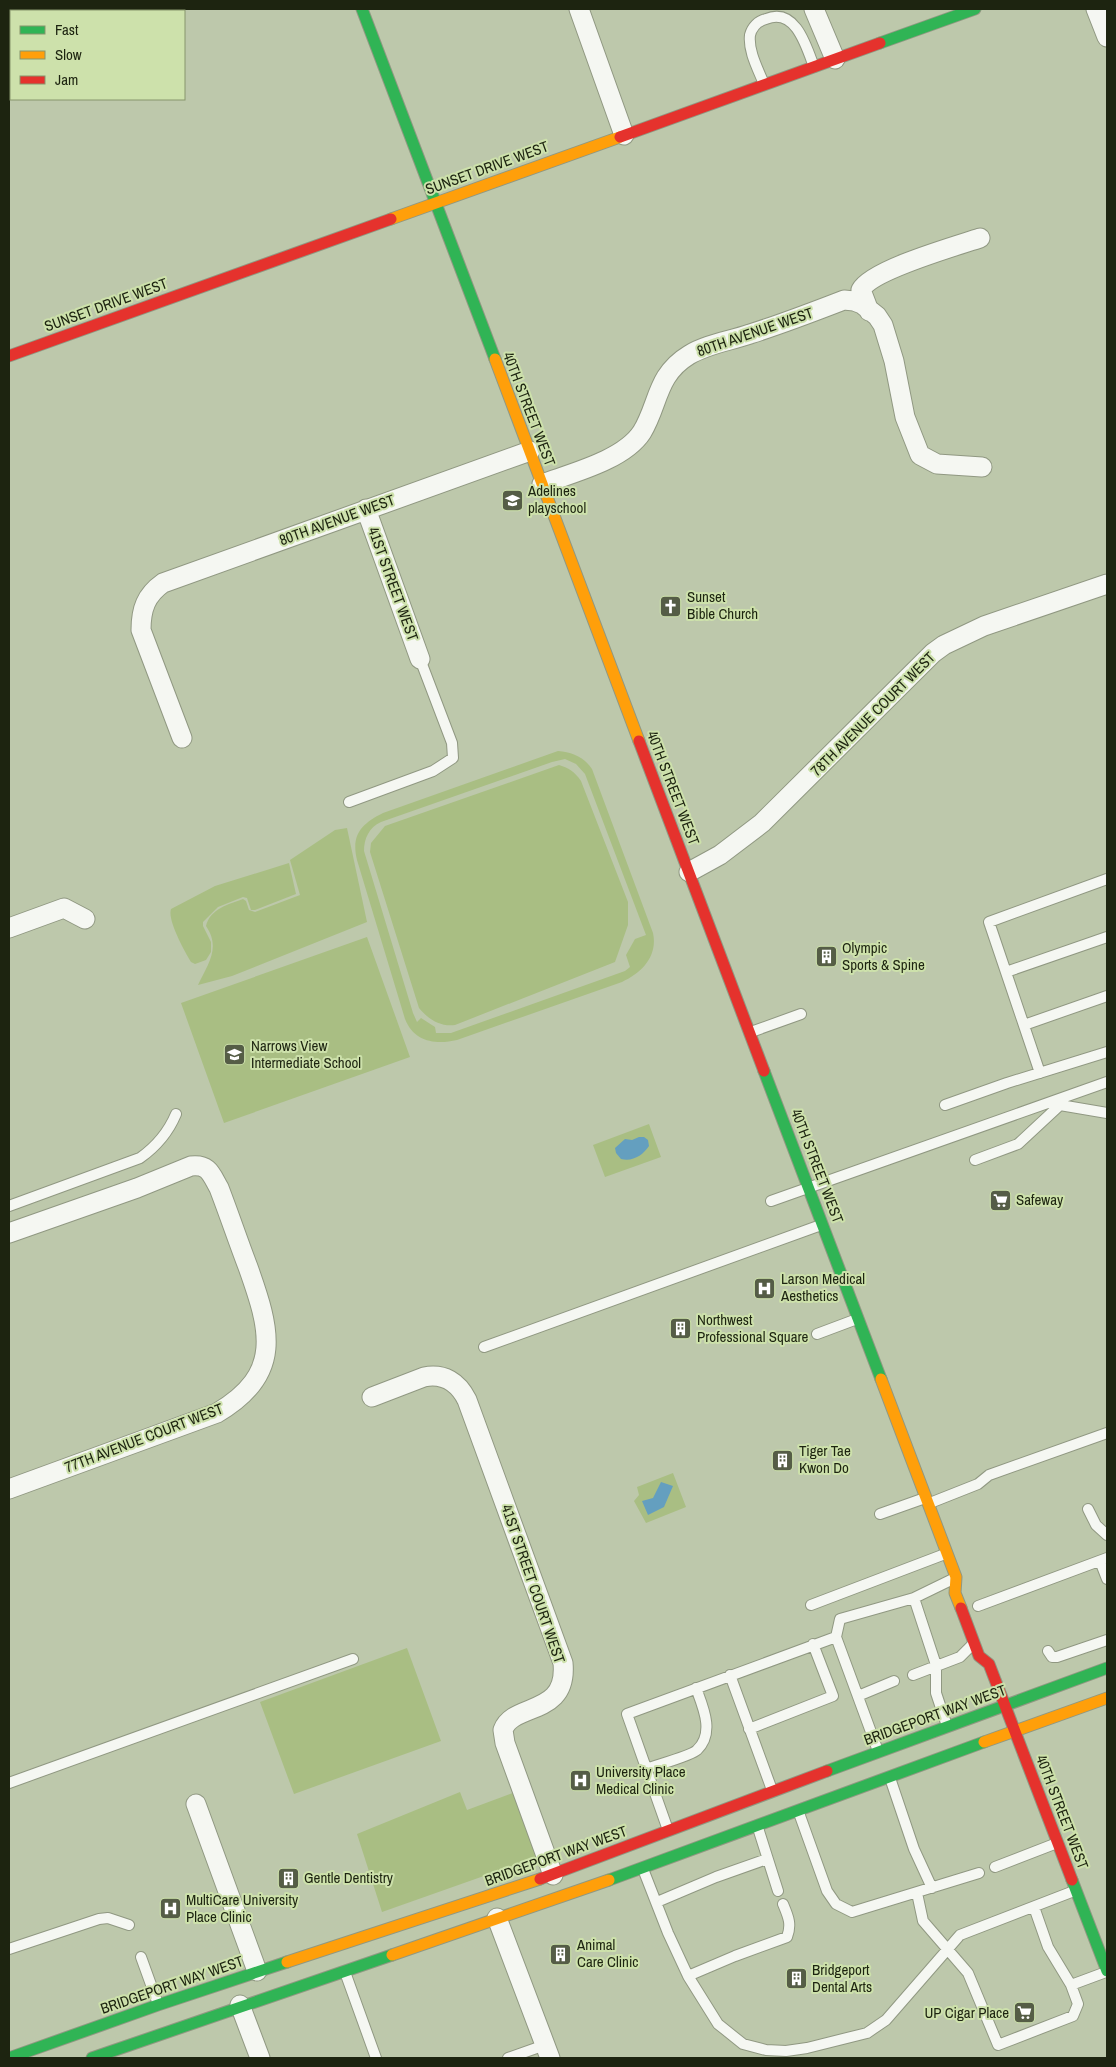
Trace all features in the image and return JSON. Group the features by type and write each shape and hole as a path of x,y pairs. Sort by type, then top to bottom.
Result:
{"street":[{"name":"40TH STREET WEST","path":"362,9 956,1577 955,1593 979,1656 989,1664 1107,1971"},
{"path":"578,9 624,135"},
{"path":"814,9 835,59"},
{"name":"SUNSET DRIVE WEST","path":"9,355 975,9"},
{"path":"1096,9 1107,37"},
{"path":"980,238 899,266 864,284 861,290 869,311 877,316 883,325 894,361 906,417 920,455 937,464 982,467"},
{"name":"80TH AVENUE WEST","path":"542,484 599,463 633,442 641,432 662,381 677,364 689,355 715,344 751,334 844,300 854,300 862,304 869,311"},
{"name":"80TH AVENUE WEST","path":"182,738 141,630 141,615 148,596 164,582 530,451"},
{"name":"41ST STREET WEST","path":"366,509 420,659"},
{"name":"78TH AVENUE COURT WEST","path":"689,872 720,855 757,828 784,804 933,653 953,640 984,626 1107,584"},
{"path":"9,928 64,908 85,919"},
{"name":"77TH AVENUE COURT WEST","path":"9,1233 137,1188 191,1166 201,1165 209,1170 219,1188 260,1304 268,1342 264,1362 253,1381 234,1402 217,1413 9,1489"},
{"name":"41ST STREET COURT WEST","path":"372,1397 424,1377 433,1376 451,1380 458,1386 467,1400 563,1663 561,1684 554,1696 543,1705 510,1721 503,1730 505,1743 553,1875"},
{"path":"956,1577 970,1584"},
{"path":"989,1664 994,1650"},
{"name":"BRIDGEPORT WAY WEST","path":"9,2058 158,2004 553,1875 772,1791 1107,1668"},
{"path":"92,2058 240,2005 643,1868 799,1812 1014,1730 1107,1698"},
{"path":"196,1804 257,1971"},
{"path":"497,1918 547,2052"},
{"path":"240,2005 260,2058"}],"lane":[{"path":"764,85 750,46 750,34 755,25 764,19 776,16 785,17 795,26 803,38 814,67"},
{"path":"349,802 433,771 453,758 452,743 420,659"},
{"path":"1040,1073 989,922 1107,880"},
{"path":"1006,972 1107,937"},
{"path":"1024,1026 1107,996"},
{"path":"750,1033 801,1014"},
{"path":"945,1105 1006,1083 1107,1052"},
{"path":"772,1201 1059,1102 1107,1082"},
{"path":"1059,1102 1107,1114"},
{"path":"976,1160 1018,1144 1059,1102"},
{"path":"9,1206 140,1158 152,1150 167,1134 176,1114"},
{"path":"484,1347 823,1224"},
{"path":"817,1334 858,1318"},
{"path":"880,1514 978,1484 988,1475 1107,1433"},
{"path":"1088,1509 1096,1525 1107,1535"},
{"path":"811,1605 947,1554"},
{"path":"978,1606 1104,1559 1107,1580"},
{"path":"878,1752 836,1637 840,1619 914,1598 956,1577"},
{"path":"914,1598 936,1665 936,1693 947,1726"},
{"path":"669,1831 627,1714 836,1637"},
{"path":"1048,1651 1052,1657 1057,1657 1107,1640"},
{"path":"913,1675 960,1657 974,1642"},
{"path":"749,1729 834,1696 813,1644"},
{"path":"9,1783 353,1659"},
{"path":"730,1675 772,1791"},
{"path":"858,1696 894,1681"},
{"path":"646,1769 696,1751 707,1735 705,1712 696,1688"},
{"path":"890,1777 914,1849 932,1888"},
{"path":"799,1812 823,1882 836,1904 852,1912 979,1873"},
{"path":"757,1827 778,1891"},
{"path":"995,1867 1058,1843"},
{"path":"656,1902 767,1858"},
{"path":"643,1868 688,1976 709,2011 728,2034 743,2044 786,2055 867,2033 875,2029 891,2014 960,1935 1076,1890"},
{"path":"917,1893 923,1921 964,1966 972,1979 998,2045 1074,2016 1078,2004 1071,1985 1048,1947 1034,1907"},
{"path":"688,1976 787,1937 790,1929 789,1918 783,1904"},
{"path":"9,1949 108,1918 129,1925"},
{"path":"140,1957 158,2004"},
{"path":"344,1970 376,2058"},
{"path":"1071,1985 1107,1971"},
{"path":"508,2058 547,2052"}],"green space":[{"path":"558,751 577,756 592,769 653,933 654,941 651,956 642,969 622,982 457,1040 434,1042 420,1037 409,1027 405,1019 355,851 355,844 360,831 369,821 383,813","holes":["565,759 576,764 585,774 646,935 635,939 626,955 630,967 625,971 451,1033 436,1033 435,1027 421,1018 417,1022 413,1013 364,851 368,834 373,827 381,822 552,762"]},
{"path":"559,765 572,771 581,781 628,902 628,925 615,962 455,1025 444,1025 435,1021 426,1016 419,1008 370,852 371,843 385,826"},
{"path":"347,828 367,922 232,976 198,985 209,963 213,949 206,926 212,915 221,908 243,899 246,901 249,910 255,912 300,895 290,860 335,830"},
{"path":"289,863 296,894 255,910 251,910 247,898 243,897 218,907 203,922 211,942 211,952 206,960 195,964 191,962 174,928 170,914 171,909 215,886"},
{"path":"367,937 410,1057 224,1123 181,1003"},
{"path":"649,1124 661,1157 605,1177 593,1145"},
{"path":"673,1473 686,1507 646,1523 634,1501 639,1495 637,1487"},
{"path":"407,1648 441,1741 294,1794 260,1702"},
{"path":"518,1791 540,1856 382,1912 357,1834 460,1792 467,1810"}],"water":[{"path":"644,1137 648,1140 649,1146 647,1149 634,1159 621,1159 616,1153 615,1148 625,1139 632,1140"},
{"path":"661,1482 673,1486 664,1507 648,1515 642,1501 653,1498"}],"traffic: fast":[{"path":"362,9 495,359"},
{"path":"880,43 975,9"},
{"path":"764,1071 881,1379"},
{"path":"827,1771 1107,1668"},
{"path":"609,1880 984,1742"},
{"path":"1072,1880 1107,1971"},
{"path":"92,2058 392,1955"},
{"path":"9,2058 287,1962"}],"traffic: slow":[{"path":"391,219 620,137"},
{"path":"495,359 639,741"},
{"path":"881,1379 956,1577 955,1593 961,1608"},
{"path":"984,1742 1107,1698"},
{"path":"287,1962 540,1879"},
{"path":"392,1955 609,1880"}],"traffic: jam":[{"path":"620,137 880,43"},
{"path":"9,356 391,219"},
{"path":"639,741 764,1071"},
{"path":"961,1608 979,1656 989,1664 1072,1880"},
{"path":"540,1879 827,1771"}],"place":[{"name":"Adelines playschool","path":"512,500"},
{"name":"Sunset Bible Church","path":"671,606"},
{"name":"Olympic Sports & Spine","path":"826,957"},
{"name":"Narrows View Intermediate School","path":"235,1055"},
{"name":"Safeway","path":"1000,1200"},
{"name":"Larson Medical Aesthetics","path":"765,1288"},
{"name":"Northwest Professional Square","path":"681,1329"},
{"name":"Tiger Tae Kwon Do","path":"783,1460"},
{"name":"University Place Medical Clinic","path":"580,1781"},
{"name":"Gentle Dentistry","path":"288,1878"},
{"name":"MultiCare University Place Clinic","path":"170,1909"},
{"name":"Animal Care Clinic","path":"561,1954"},
{"name":"Bridgeport Dental Arts","path":"796,1979"},
{"name":"UP Cigar Place","path":"1025,2013"}]}
